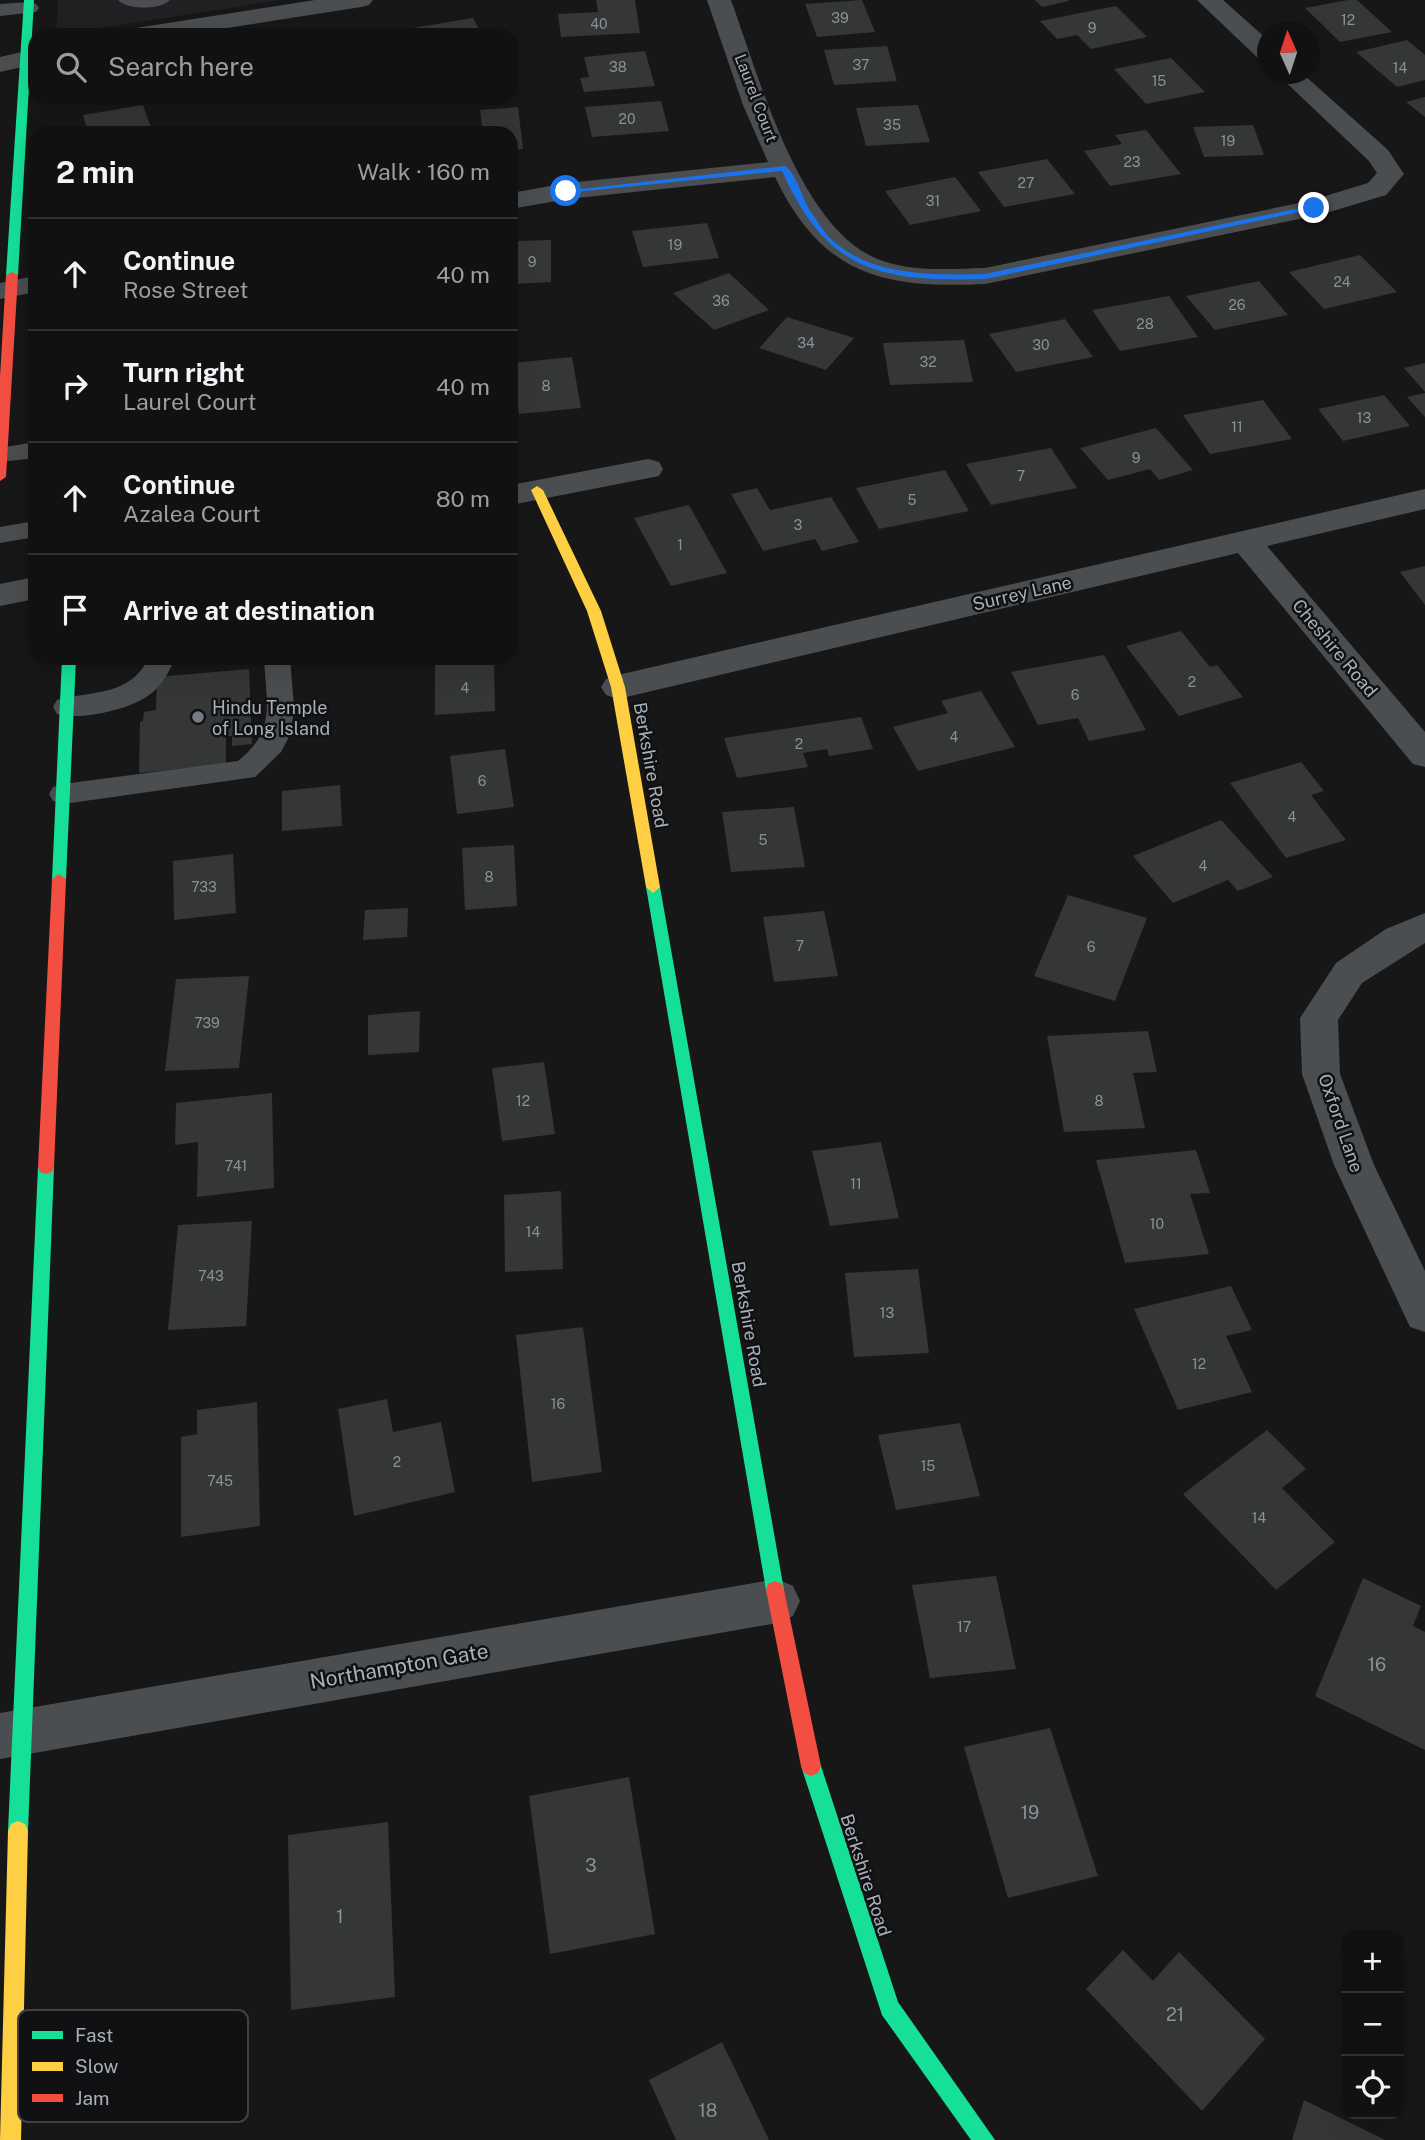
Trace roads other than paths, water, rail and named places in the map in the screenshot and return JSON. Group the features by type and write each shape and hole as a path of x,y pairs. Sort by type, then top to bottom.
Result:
{"street":[{"path":"181,28 361,0"},
{"name":"Laurel Court","path":"719,0 800,202 828,240 857,259 891,271 936,278 985,276 1314,208 1377,189 1391,174 1379,156 1300,84"},
{"path":"1209,0 1257,44"},
{"path":"1,466 15,288 23,135 19,60 29,4"},
{"path":"518,200 566,191 785,168"},
{"path":"524,493 648,469"},
{"name":"Berkshire Road","path":"524,493 594,611 618,687 778,1601 814,1780 889,2008 984,2140"},
{"name":"Surrey Lane","path":"618,687 1425,499"},
{"name":"Cheshire Road","path":"1245,541 1425,755"},
{"path":"0,595 28,589"},
{"path":"10,2140 11,1734 69,665"},
{"name":"Oxford Lane","path":"1425,927 1399,939 1349,973 1319,1018 1321,1074 1354,1165 1425,1314"},
{"name":"Northampton Gate","path":"11,1734 778,1601"}],"lane":[{"path":"128,0 160,0"},
{"path":"0,10 29,4"},
{"path":"1,466 28,453"},
{"path":"0,535 28,529"},
{"path":"67,707 124,699 143,688 156,674 159,665"},
{"path":"63,794 245,770 266,755 281,729 277,665"}],"place":[{"name":"Hindu Temple of Long Island","path":"198,717"}]}
